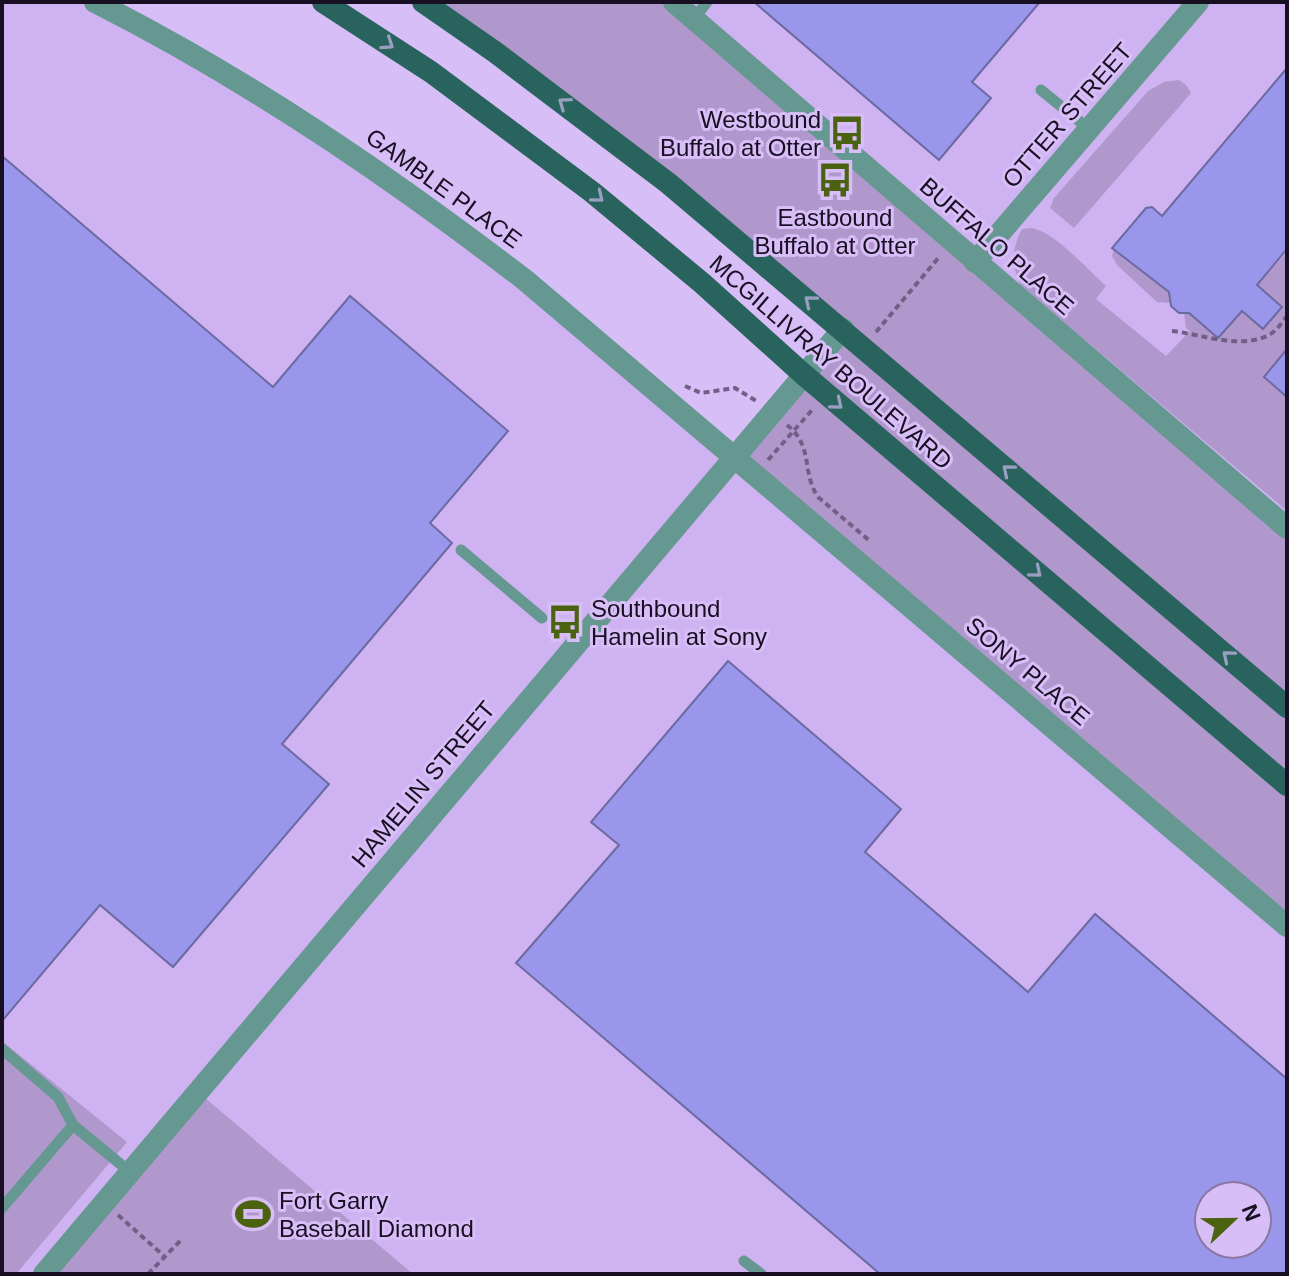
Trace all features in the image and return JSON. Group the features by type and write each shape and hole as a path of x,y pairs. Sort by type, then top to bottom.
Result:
{"main road":[{"name":"MCGILLIVRAY BOULEVARD","path":"323,2 431,72 592,192 1287,785"},
{"name":"MCGILLIVRAY BOULEVARD","path":"423,2 597,127 843,329 1287,707"}],"street":[{"name":"GAMBLE PLACE","path":"95,2 192,54 343,146 525,280 735,456"},
{"name":"BUFFALO PLACE","path":"674,2 700,10 951,242 1287,528"},
{"name":"OTTER STREET","path":"975,262 1198,2"},
{"name":"HAMELIN STREET","path":"44,1274 843,329"},
{"name":"SONY PLACE","path":"735,456 1287,926"}],"lane":[{"path":"1041,90 1089,129"},
{"path":"461,550 542,618"},
{"path":"2,1049 58,1097 73,1125 130,1172"},
{"path":"2,1208 73,1125"},
{"path":"744,1261 761,1274"}],"path":[{"path":"870,340 951,242"},
{"path":"1172,331 1223,341 1262,338 1275,331 1287,316"},
{"path":"833,388 859,354"},
{"path":"757,474 793,429 820,402"},
{"path":"793,429 802,440 813,489 818,497 878,549"},
{"path":"104,1203 164,1256"},
{"path":"148,1274 181,1240"}],"shaded area":[{"path":"2,2 95,2 437,212 1287,926 1287,1274 413,1274 198,1092 44,1274 2,1274"},
{"path":"423,2 674,2 1287,528 1287,926 735,456 843,329"},
{"path":"674,2 1287,2 1287,528"},
{"path":"1179,80 1191,93 1074,228 1050,208 1054,198 1148,91 1164,82"},
{"path":"1032,228 1051,237 1081,261 1106,286 1096,299 1166,356 1190,331 1186,328 1184,313 1188,308 1215,335 1221,335 1233,322 1232,317 1239,309 1263,328 1250,293 1287,252 1287,349 1264,377 1287,397 1287,511 1020,285 1014,250 1022,229"},
{"path":"1115,244 1115,250 1175,297 1171,303 1157,302 1117,265 1112,256"},
{"path":"2,1041 127,1142 16,1274 2,1274"},
{"path":"198,1092 413,1274 44,1274"}],"building":[{"path":"754,2 1040,2 972,82 991,98 939,160"},
{"path":"1287,68 1287,249 1257,285 1282,307 1263,329 1242,311 1218,338 1189,313 1179,313 1171,306 1169,292 1112,248 1146,208 1152,207 1162,216"},
{"path":"2,156 273,387 350,296 508,431 430,523 452,543 282,744 329,784 173,967 100,905 2,1021"},
{"path":"1287,349 1287,397 1264,377"},
{"path":"728,661 901,809 865,852 1028,992 1095,914 1287,1079 1287,1274 880,1274 516,963 619,845 591,822"}],"place":[{"name":"Westbound Buffalo at Otter","path":"847,133"},
{"name":"Eastbound Buffalo at Otter","path":"835,180"},
{"name":"Southbound Hamelin at Sony","path":"565,622"},
{"name":"Fort Garry Baseball Diamond","path":"253,1214"}]}
